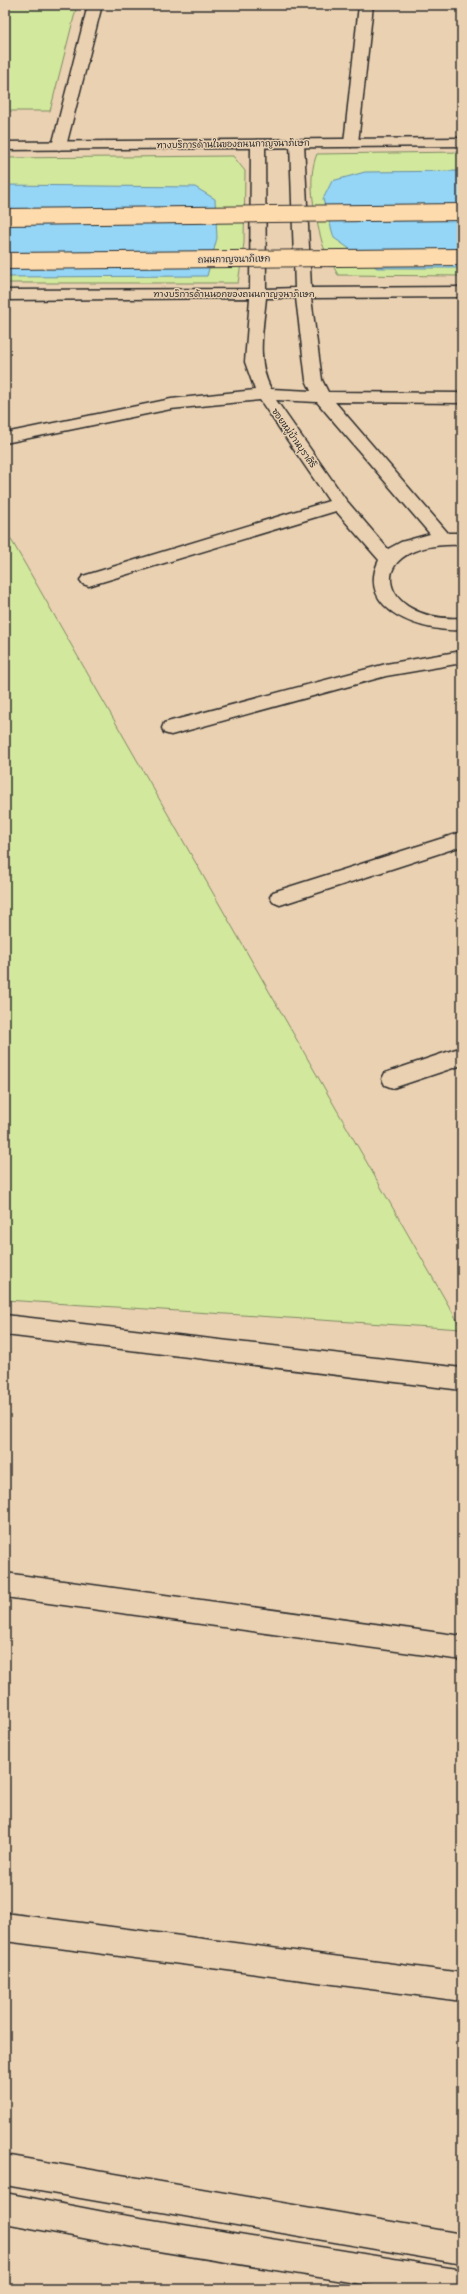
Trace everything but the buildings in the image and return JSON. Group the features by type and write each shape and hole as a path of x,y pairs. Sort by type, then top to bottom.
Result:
{"highway":[{"path":"5,217 462,212"},
{"name":"ถนนกาญจนาภิเษก","path":"5,261 462,257"}],"street":[{"path":"59,146 95,5"},
{"path":"351,143 366,5"},
{"name":"ทางบริการด้านในของถนนกาญจนาภิเษก","path":"5,146 462,142"},
{"path":"297,143 303,294 314,380 322,397 442,537"},
{"name":"ซอยหมู่บ้านบุราศิริ","path":"258,144 258,294 254,362 265,394 340,504 388,560"},
{"name":"ทางบริการด้านนอกของถนนกาญจนาภิเษก","path":"5,295 462,292"},
{"path":"5,438 171,404 265,394 322,397 462,398"},
{"path":"89,580 340,504"},
{"path":"459,628 431,623 410,616 394,604 384,590 382,575 388,560 401,548 414,543 442,537 462,539"},
{"path":"170,728 386,670 462,657"},
{"path":"280,897 462,839"},
{"path":"393,1079 462,1056"},
{"path":"5,1325 462,1379"},
{"path":"5,1585 462,1648"},
{"path":"5,1927 462,1987"},
{"path":"5,2170 462,2249"},
{"path":"5,2208 109,2228 462,2285"}],"green space":[{"path":"5,5 77,5 50,111 5,111"},
{"path":"462,152 462,276 338,275 323,246 314,209 312,175 317,154"},
{"path":"233,156 245,171 244,243 238,283 5,283 5,158"},
{"path":"5,529 462,1329 5,1300"}],"water":[{"path":"462,171 462,268 377,268 334,238 323,199 332,181 365,172"},
{"path":"5,185 195,187 215,199 217,238 207,276 5,277"}]}
